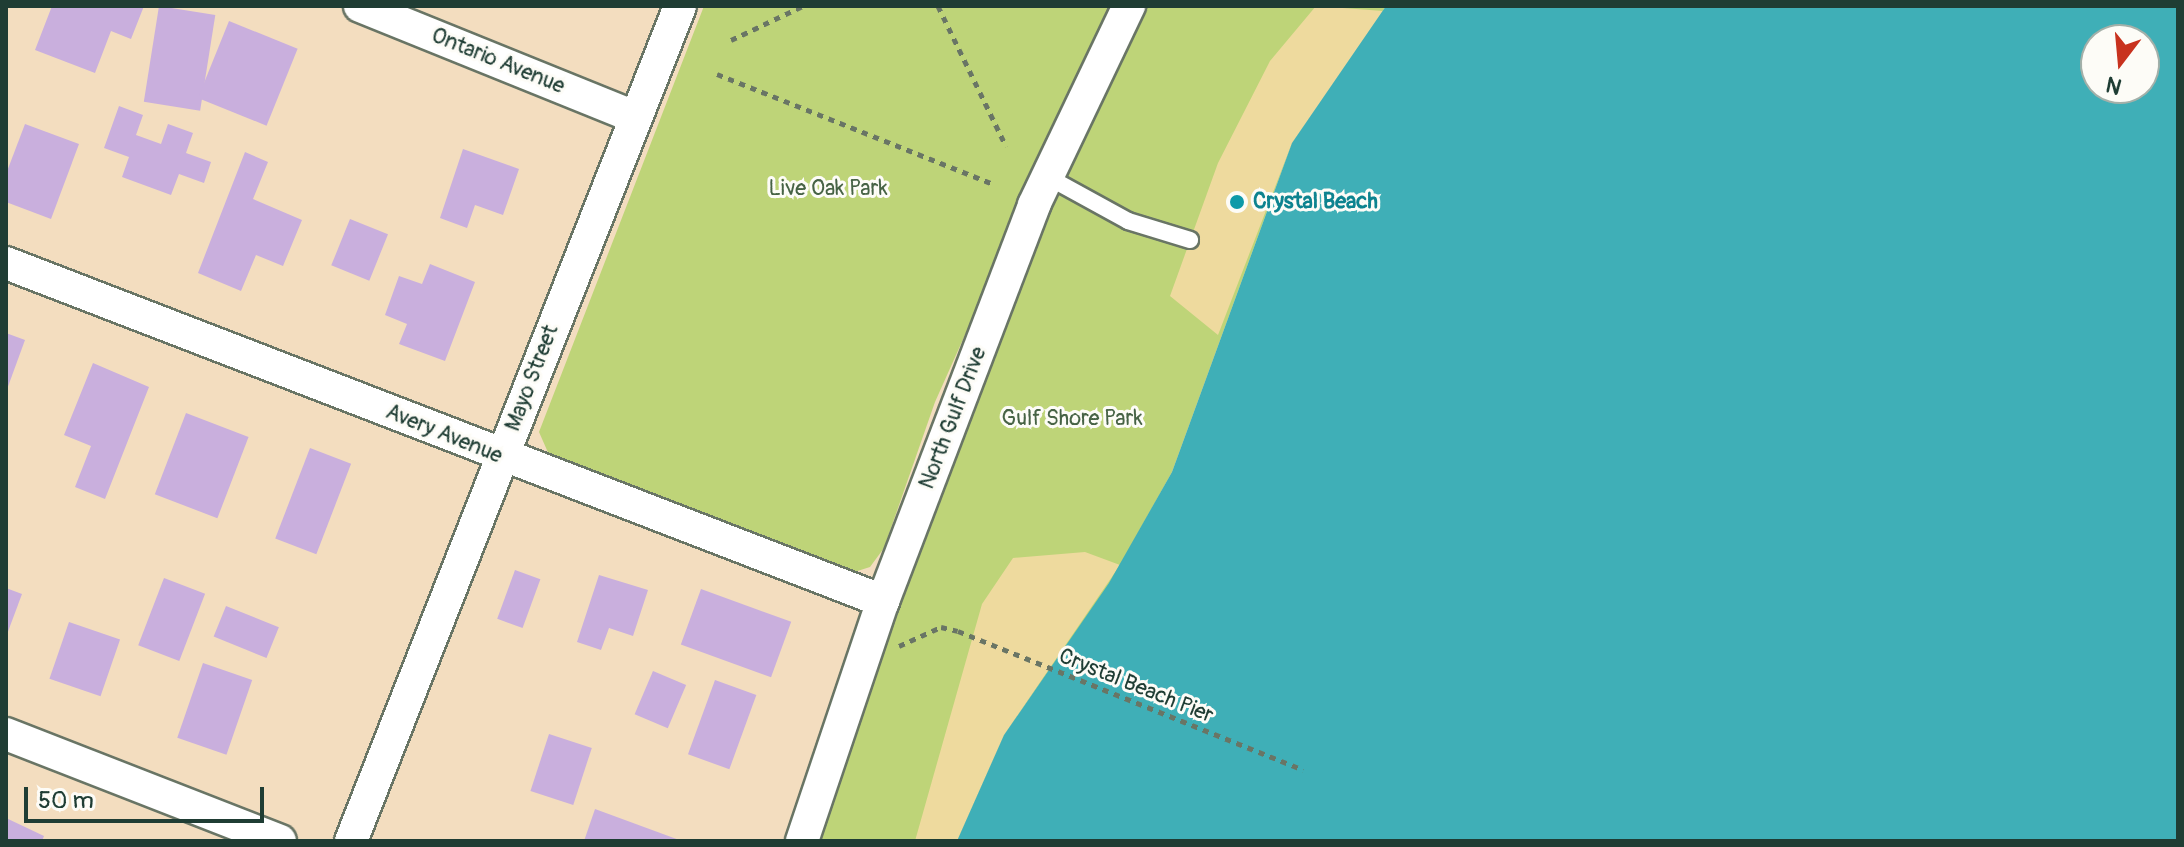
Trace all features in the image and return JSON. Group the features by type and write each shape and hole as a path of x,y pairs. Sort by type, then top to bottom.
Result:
{"street":[{"name":"Ontario Avenue","path":"360,6 635,117"},
{"name":"Mayo Street","path":"351,841 680,6"},
{"name":"North Gulf Drive","path":"802,841 883,601 1048,177 1129,6"},
{"name":"Avery Avenue","path":"6,263 501,457 883,601"},
{"path":"6,734 280,841"}],"lane":[{"path":"1048,177 1128,221 1190,240"}],"path":[{"path":"731,40 803,6"},
{"path":"938,6 1006,146"},
{"path":"717,74 991,183"},
{"name":"Crystal Beach Pier","path":"869,644 913,643 941,627 958,631 1303,770"}],"green space":[{"name":"Live Oak Park","path":"704,6 1112,6 935,402 884,548 870,567 848,574 550,457 539,432"},
{"name":"Gulf Shore Park","path":"1129,6 1386,6 1292,143 1172,472 1110,583 1004,735 957,841 800,841"}],"sand":[{"name":"Crystal Beach","path":"1316,6 1383,11 1292,143 1218,335 1170,296 1218,163 1270,61"},
{"path":"1085,552 1120,565 1004,735 957,841 915,841 982,604 1013,558"}],"water":[{"path":"1386,6 2178,6 2178,841 957,841 1004,735 1109,583 1172,472 1292,143"}],"building":[{"path":"52,6 144,6 131,39 111,31 95,73 35,50"},
{"path":"159,6 215,15 200,111 144,102"},
{"path":"229,21 298,49 267,126 198,98"},
{"path":"119,106 143,115 136,135 161,144 168,124 193,133 186,153 211,162 204,183 179,174 171,195 122,177 129,157 104,148"},
{"path":"25,124 79,144 51,219 6,202 6,174"},
{"path":"463,149 519,169 503,215 475,205 467,228 440,218"},
{"path":"245,152 268,162 253,199 302,220 283,266 256,255 241,291 198,273"},
{"path":"350,219 388,234 369,281 331,265"},
{"path":"430,264 475,282 445,361 399,344 407,324 385,315 399,276 422,284"},
{"path":"6,333 25,340 6,392"},
{"path":"93,363 149,387 105,499 75,487 91,446 64,435"},
{"path":"186,413 249,437 217,518 155,494"},
{"path":"310,448 351,464 316,554 275,539"},
{"path":"515,570 540,579 523,628 497,619"},
{"path":"599,575 648,590 633,636 609,628 601,650 577,642"},
{"path":"164,578 205,594 179,661 138,645"},
{"path":"6,588 22,594 6,637"},
{"path":"701,589 791,622 771,677 681,644"},
{"path":"226,606 279,627 266,658 214,637"},
{"path":"69,622 120,640 101,696 49,679"},
{"path":"203,663 252,680 226,755 177,738"},
{"path":"653,671 686,685 668,728 635,714"},
{"path":"715,680 756,695 729,769 688,754"},
{"path":"549,734 592,748 573,805 530,791"},
{"path":"595,809 682,841 584,841"},
{"path":"6,818 44,836 42,841 6,841"}],"place":[{"name":"Crystal Beach","path":"1237,202"}]}
